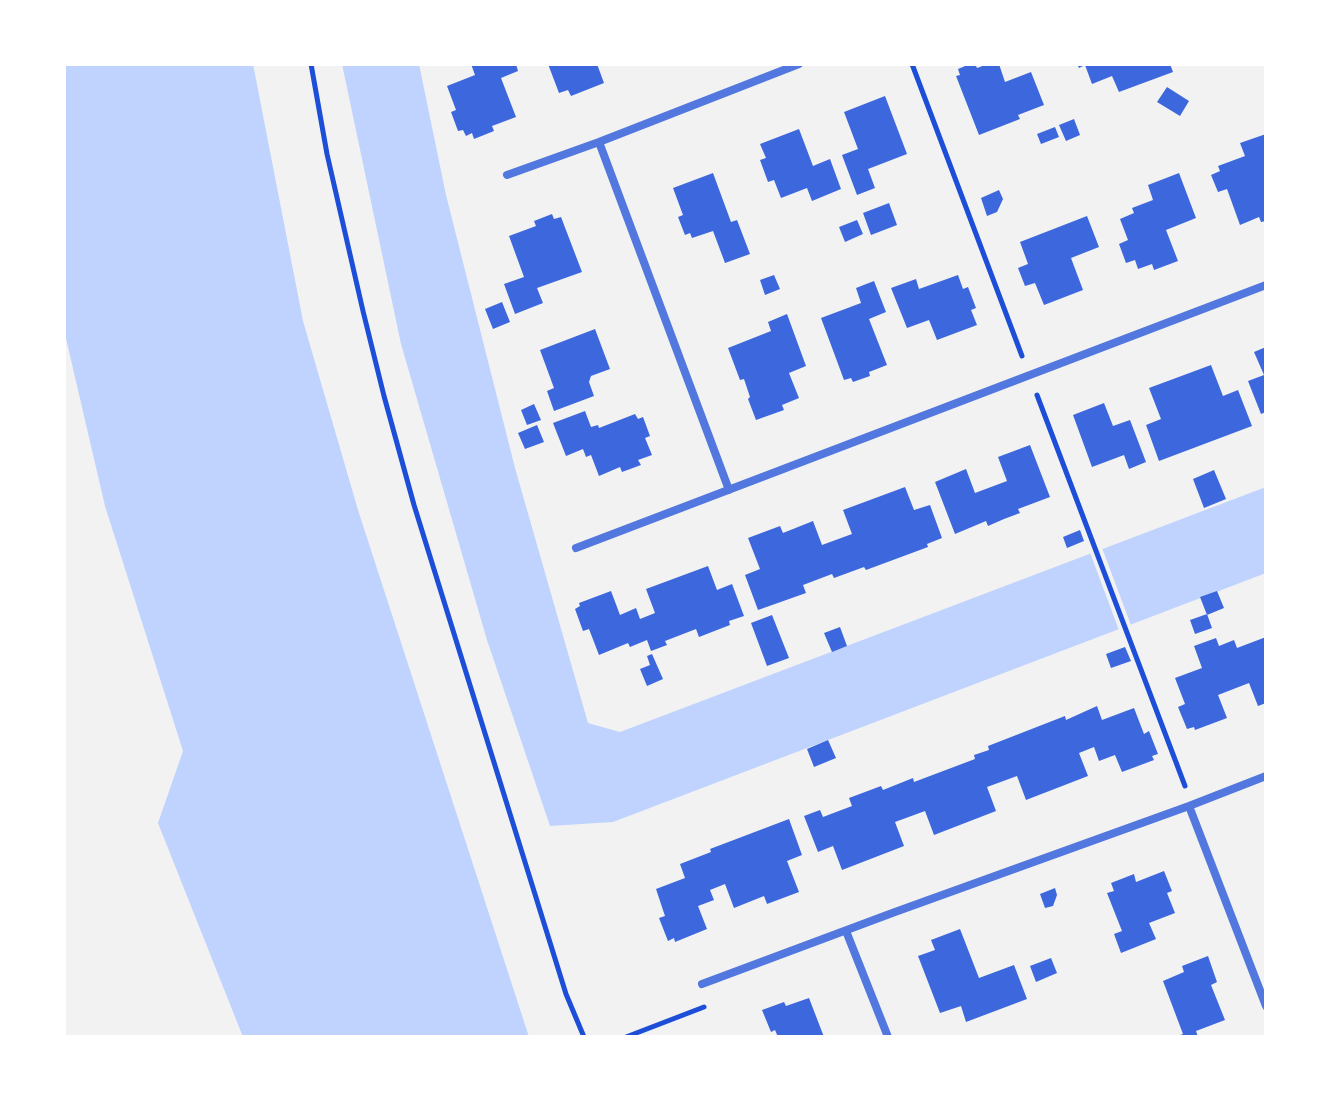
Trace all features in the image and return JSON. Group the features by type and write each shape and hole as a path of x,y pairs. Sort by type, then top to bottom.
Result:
{"street":[{"path":"507,175 799,64"},
{"path":"599,142 729,490"},
{"path":"576,548 1266,285"},
{"path":"702,984 1266,776"},
{"path":"1189,806 1266,1006"},
{"path":"846,931 888,1037"}],"path":[{"path":"311,64 327,154 363,311 414,505 562,981 584,1037"},
{"path":"912,64 1024,360"},
{"path":"1035,390 1185,784 1189,806"},
{"path":"626,1037 710,1005"}],"water":[{"path":"64,64 253,64 303,321 358,510 529,1037 243,1037 158,823 183,751 105,506 64,330"},
{"path":"342,64 419,64 446,195 515,468 588,723 620,732 1266,487 1266,573 613,822 550,826 487,640 401,344"}],"pier":[{"path":"1101,545 1132,628 1120,633 1089,550"}],"building":[{"path":"471,64 516,64 518,71 501,78 516,117 492,126 494,131 474,139 472,133 466,136 463,130 458,131 451,112 456,110 447,86 475,75"},
{"path":"548,64 597,64 604,83 571,96 568,90 559,93"},
{"path":"975,64 977,68 999,64 1005,82 1031,72 1044,105 1018,115 1020,119 979,135 956,76 960,75 958,69"},
{"path":"1077,64 1170,64 1173,72 1119,92 1112,76 1092,84 1085,65 1079,68"},
{"path":"1167,87 1189,101 1180,116 1157,102"},
{"path":"885,96 907,154 868,169 875,188 857,195 842,155 858,149 844,112"},
{"path":"1074,119 1080,135 1066,141 1059,125"},
{"path":"1055,127 1059,137 1041,144 1037,134"},
{"path":"799,129 813,166 830,159 841,189 812,201 807,188 781,198 774,180 768,182 760,160 766,158 760,144"},
{"path":"1266,134 1266,221 1261,222 1259,217 1240,225 1227,189 1218,192 1211,175 1220,171 1218,166 1245,156 1240,143"},
{"path":"713,173 731,222 737,220 750,254 725,263 713,231 692,238 690,233 685,235 678,217 683,215 673,188"},
{"path":"1179,173 1196,218 1166,230 1178,261 1154,270 1152,264 1138,269 1135,260 1126,263 1119,244 1128,240 1120,219 1134,213 1132,208 1153,200 1148,185"},
{"path":"999,190 1003,199 997,212 987,216 981,198"},
{"path":"889,203 897,225 871,235 863,213"},
{"path":"552,214 554,219 561,217 582,272 537,288 543,303 515,314 504,284 524,277 509,236 536,226 534,221"},
{"path":"1087,216 1099,247 1071,258 1083,290 1044,305 1035,283 1025,286 1018,268 1028,264 1020,242"},
{"path":"857,220 863,234 845,242 839,227"},
{"path":"774,275 780,289 765,295 760,280"},
{"path":"958,275 963,289 968,287 976,308 971,310 977,325 937,340 929,320 907,328 891,288 916,279 919,289"},
{"path":"874,281 886,312 869,319 887,365 853,382 851,378 844,380 821,318 861,303 856,288"},
{"path":"502,302 510,322 493,329 485,309"},
{"path":"787,314 806,366 789,373 799,398 782,405 784,410 756,420 744,379 740,380 728,348 771,331 768,322"},
{"path":"595,329 610,369 591,376 589,382 594,396 554,411 547,391 554,388 540,350"},
{"path":"1266,347 1266,412 1261,414 1248,381 1264,375 1254,352"},
{"path":"1211,365 1223,396 1238,390 1252,426 1159,461 1146,425 1161,419 1149,388"},
{"path":"1104,403 1113,426 1130,420 1146,462 1129,469 1124,455 1092,467 1073,415"},
{"path":"534,404 541,420 527,425 521,410"},
{"path":"585,411 591,427 598,425 599,428 635,414 638,419 643,417 650,436 645,438 652,455 638,460 641,465 622,472 620,467 599,476 591,455 586,457 583,449 566,456 553,423"},
{"path":"537,425 544,442 525,449 518,433"},
{"path":"1030,445 1050,497 1018,509 1020,513 988,526 986,521 955,534 935,482 966,469 975,493 1007,481 998,457"},
{"path":"1214,470 1226,499 1204,508 1193,479"},
{"path":"905,487 914,510 930,505 942,538 927,544 928,547 866,570 864,567 834,578 832,574 803,585 806,593 758,610 745,575 760,569 748,538 780,526 783,533 813,521 822,545 852,534 843,510"},
{"path":"1080,530 1084,541 1067,548 1063,537"},
{"path":"708,566 717,590 732,584 744,616 729,621 730,625 699,637 696,629 665,641 667,645 651,651 647,640 630,647 628,643 599,655 589,629 583,631 575,609 580,606 579,603 611,591 620,615 636,608 640,619 655,613 646,589"},
{"path":"1217,591 1224,608 1207,615 1200,597"},
{"path":"1207,614 1212,628 1195,634 1190,620"},
{"path":"772,615 789,658 767,666 751,623"},
{"path":"840,627 847,646 832,652 824,633"},
{"path":"1266,637 1266,703 1258,706 1249,683 1218,695 1227,718 1195,730 1194,727 1187,729 1178,707 1185,704 1175,678 1202,668 1194,646 1216,638 1219,646 1234,640 1237,648"},
{"path":"1125,647 1131,661 1111,668 1106,654"},
{"path":"652,654 663,679 647,686 640,669 650,665 647,656"},
{"path":"1097,706 1102,720 1134,708 1144,734 1149,731 1158,754 1152,756 1154,760 1122,772 1115,755 1099,761 1094,747 1079,753 1088,776 1026,800 1017,776 987,787 996,811 934,835 925,811 895,822 904,846 842,870 833,846 818,852 804,816 820,810 823,817 852,806 849,798 881,786 883,790 913,778 914,782 975,759 974,755 989,750 988,746 1065,716 1066,720"},
{"path":"828,740 836,758 814,767 807,749"},
{"path":"789,819 802,855 787,861 799,892 767,904 764,896 734,908 725,884 710,890 714,900 698,906 707,929 675,942 674,938 668,941 659,918 665,916 656,889 685,878 680,864 711,852 710,849"},
{"path":"1164,871 1172,891 1167,893 1175,913 1149,923 1156,939 1121,953 1114,934 1122,931 1107,893 1114,891 1111,883 1134,874 1136,882"},
{"path":"1055,888 1057,895 1053,906 1045,908 1040,894"},
{"path":"960,929 979,978 1014,965 1027,999 966,1022 961,1006 940,1013 918,956 935,950 931,940"},
{"path":"1208,956 1217,982 1211,985 1225,1020 1196,1031 1198,1037 1175,1037 1183,1034 1163,981 1184,972 1182,966"},
{"path":"1051,958 1057,973 1036,982 1030,966"},
{"path":"809,998 824,1037 778,1037 775,1030 771,1032 762,1010"}]}
